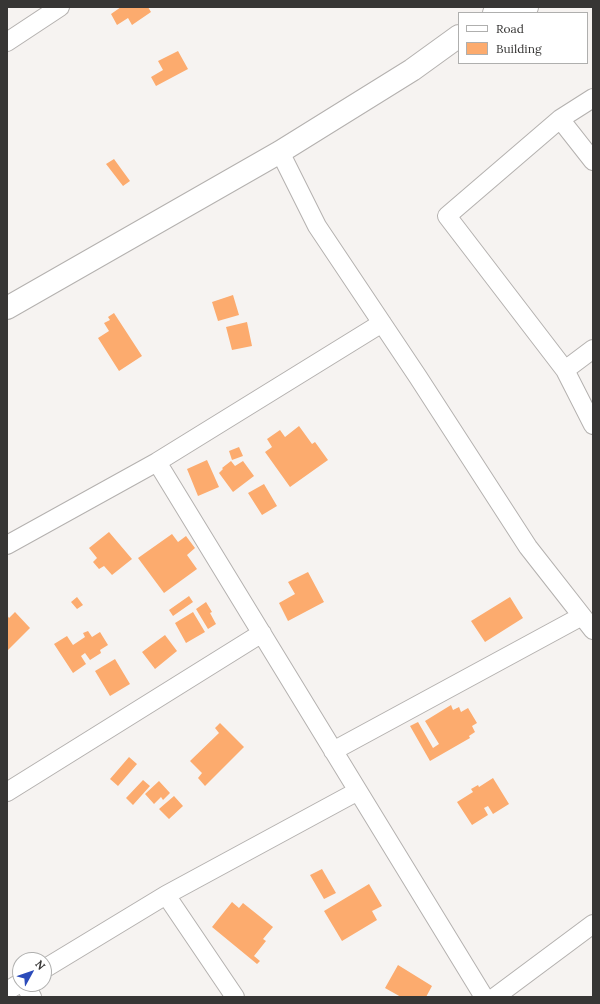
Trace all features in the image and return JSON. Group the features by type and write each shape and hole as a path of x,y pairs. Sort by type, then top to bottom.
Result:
{"main road":[{"path":"7,308 282,156 412,70 458,37"},
{"path":"7,321 458,52"}],"street":[{"path":"7,42 60,7"},
{"path":"593,98 560,119 447,216 566,370 593,425"},
{"path":"560,119 593,161"},
{"path":"282,156 318,226 528,547 593,630"},
{"path":"7,545 157,462 382,324"},
{"path":"566,370 593,349"},
{"path":"157,462 484,997"},
{"path":"334,751 582,616"},
{"path":"7,792 262,633"},
{"path":"52,964 166,895 358,791"},
{"path":"166,895 235,997"},
{"path":"495,997 593,924"}],"building":[{"path":"121,7 148,7 151,12 132,25 128,18 117,25 111,14"},
{"path":"178,51 188,69 156,86 151,77 163,70 158,61"},
{"path":"114,159 130,181 123,186 106,164"},
{"path":"233,295 239,315 218,321 212,302"},
{"path":"114,313 142,356 119,371 98,338 109,331 104,323 110,320 108,317"},
{"path":"247,322 252,346 232,350 226,327"},
{"path":"299,426 312,444 315,442 328,460 290,487 265,452 272,447 267,439 280,430 285,437"},
{"path":"239,447 243,456 232,460 229,451"},
{"path":"207,460 219,487 198,496 187,469"},
{"path":"231,461 235,466 243,461 254,476 233,492 219,473 223,469 222,468"},
{"path":"264,484 277,506 262,515 248,493"},
{"path":"109,532 132,559 112,575 104,566 99,569 93,562 97,558 89,548"},
{"path":"172,534 178,542 186,536 195,548 187,555 197,569 164,593 138,558"},
{"path":"308,572 324,602 288,621 279,603 295,594 288,582"},
{"path":"189,596 193,602 173,616 169,610"},
{"path":"77,597 83,605 77,609 71,602"},
{"path":"510,597 523,618 485,642 471,621"},
{"path":"206,602 212,612 210,613 216,624 208,629 196,609"},
{"path":"15,612 30,628 7,651 7,615 9,618"},
{"path":"193,612 205,632 186,643 175,623"},
{"path":"88,631 92,637 100,632 108,645 100,650 101,653 90,660 85,653 81,656 86,664 73,673 54,644 67,636 73,645 85,637 83,633"},
{"path":"165,635 177,651 155,669 142,652"},
{"path":"115,659 130,684 110,696 95,671"},
{"path":"451,705 453,710 459,707 461,712 468,708 477,723 472,726 475,732 469,736 470,738 430,761 410,726 418,722 433,748 439,744 425,721"},
{"path":"220,723 244,747 205,786 198,778 202,773 190,761 219,733 215,728"},
{"path":"129,757 137,764 118,786 110,779"},
{"path":"493,778 509,804 493,814 488,806 484,808 488,815 472,825 457,802 473,792 471,789 478,785 479,787"},
{"path":"143,780 150,786 133,805 126,798"},
{"path":"159,781 170,793 163,800 161,797 154,804 145,794"},
{"path":"174,796 183,806 169,819 159,809"},
{"path":"322,869 336,893 324,899 310,875"},
{"path":"369,884 382,906 372,911 377,920 342,941 324,911"},
{"path":"232,902 239,908 243,903 273,927 263,939 266,941 254,956 260,961 257,964 212,927"},
{"path":"398,965 432,986 426,997 401,997 385,988"}]}
